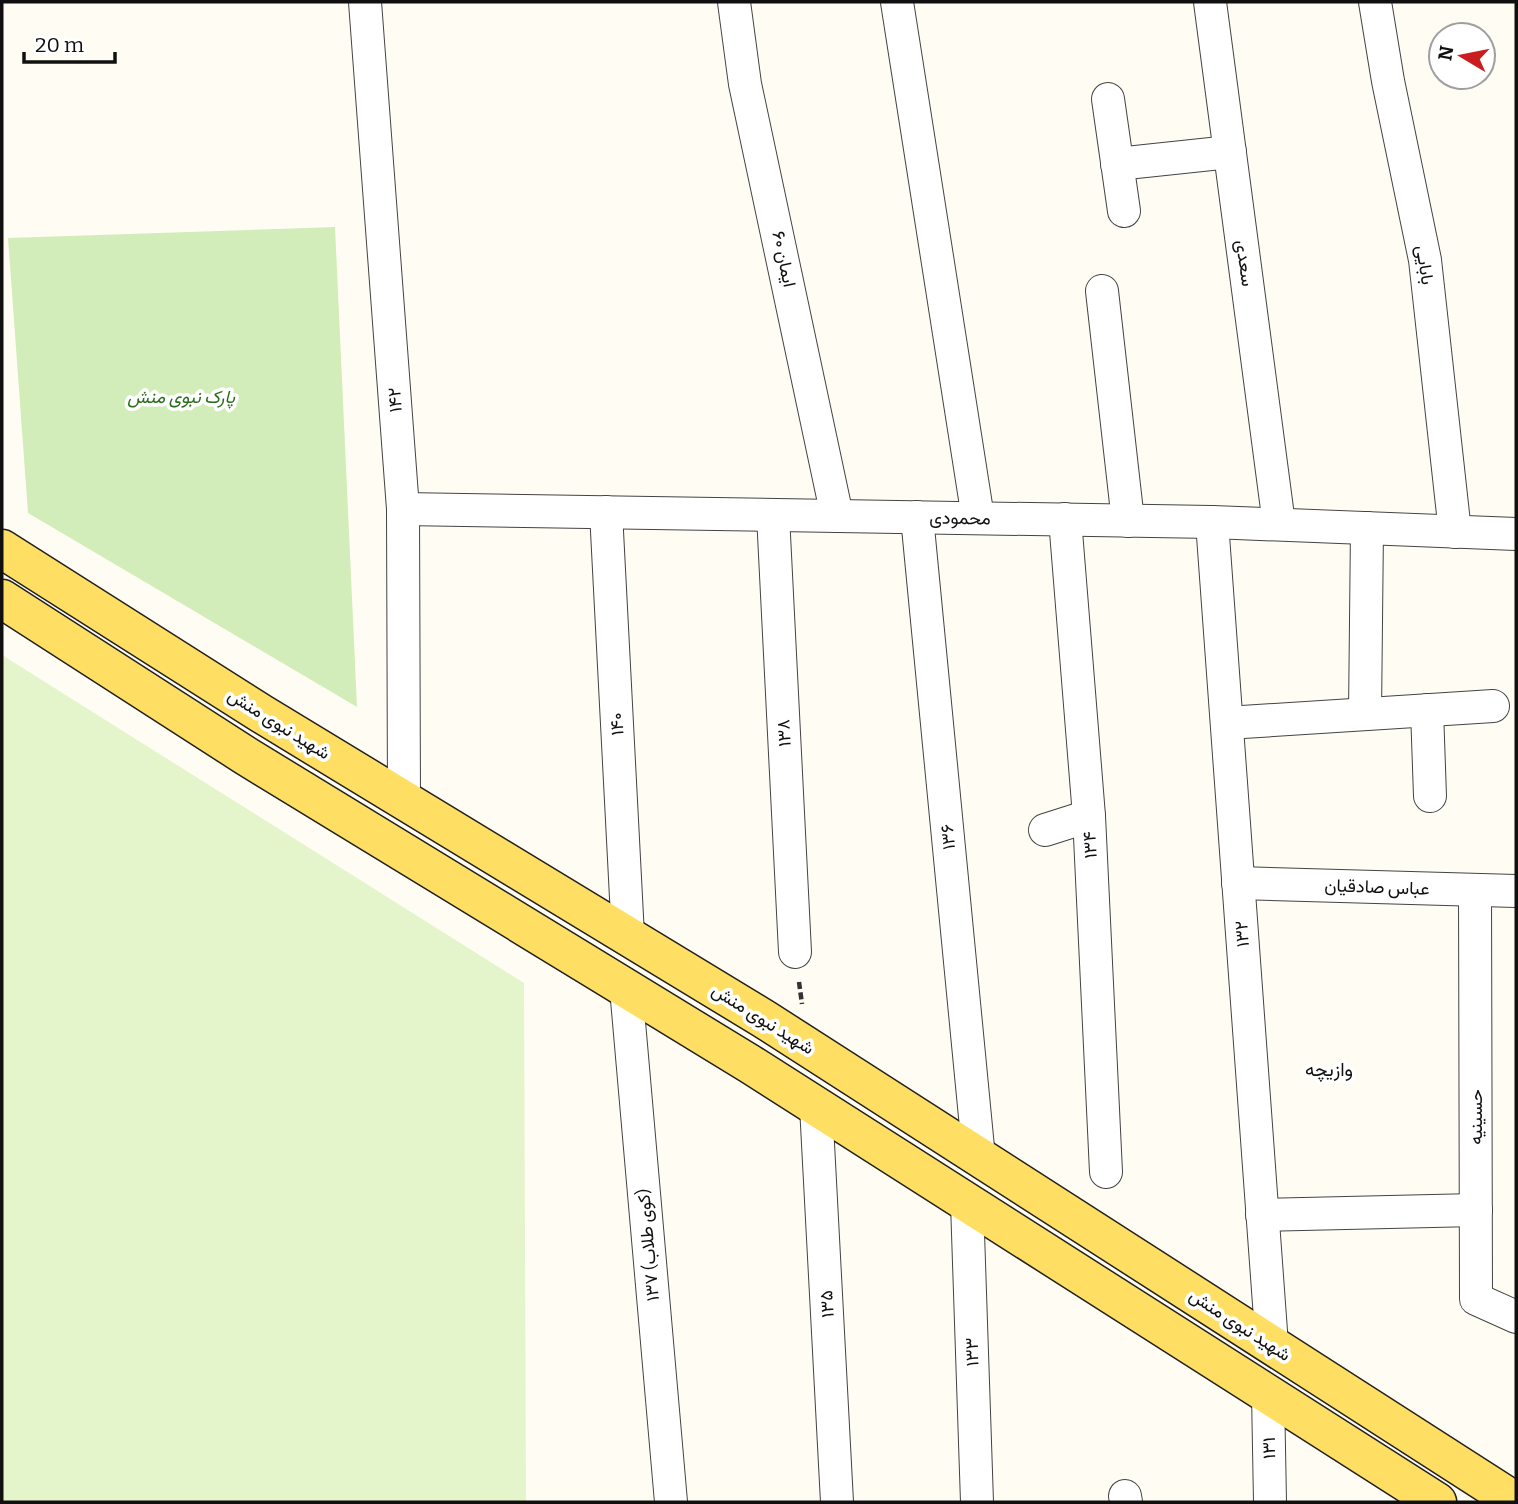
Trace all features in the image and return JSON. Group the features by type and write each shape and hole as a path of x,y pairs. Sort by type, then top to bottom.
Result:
{"main road":[{"name":"شهید نبوی منش","path":"2,549 262,714 764,1019 1516,1502"},
{"path":"2,599 246,756 816,1106 1437,1502"}],"street":[{"name":"۱۴۲","path":"365,2 403,509 404,800"},
{"name":"ایمان ۶۰","path":"734,2 745,85 837,516"},
{"path":"897,2 978,518"},
{"name":"سعدی","path":"1210,2 1279,524"},
{"name":"بابایی","path":"1375,2 1388,82 1425,260 1455,531"},
{"path":"1108,99 1124,211"},
{"path":"1117,164 1230,152"},
{"path":"1102,291 1128,521"},
{"name":"محمودی","path":"403,509 1212,522 1516,534"},
{"name":"۱۴۰","path":"606,512 628,936"},
{"name":"۱۳۸","path":"773,515 795,952"},
{"name":"۱۳۶","path":"917,517 979,1157"},
{"name":"۱۳۴","path":"1065,519 1089,816 1106,1172"},
{"name":"۱۳۲","path":"1212,522 1272,1345"},
{"path":"1366,714 1367,528"},
{"path":"1227,723 1493,706"},
{"path":"1426,710 1430,796"},
{"path":"1045,830 1089,816"},
{"name":"عباس صادقیان","path":"1238,883 1516,891"},
{"name":"حسینیه","path":"1475,890 1476,1299 1516,1317"},
{"name":"۱۳۷ (کوی طلاب)","path":"626,988 671,1502"},
{"name":"۱۳۵","path":"816,1106 838,1502"},
{"name":"۱۳۳","path":"967,1203 977,1502"},
{"path":"1262,1215 1476,1210"},
{"name":"۱۳۱","path":"1268,1394 1270,1502"}],"green space":[{"name":"پارک نبوی منش","path":"335,227 357,707 28,513 8,238"},
{"path":"2,655 524,983 526,1502 2,1502"}],"district":[{"name":"وازیچه","path":"1329,1069"}]}
